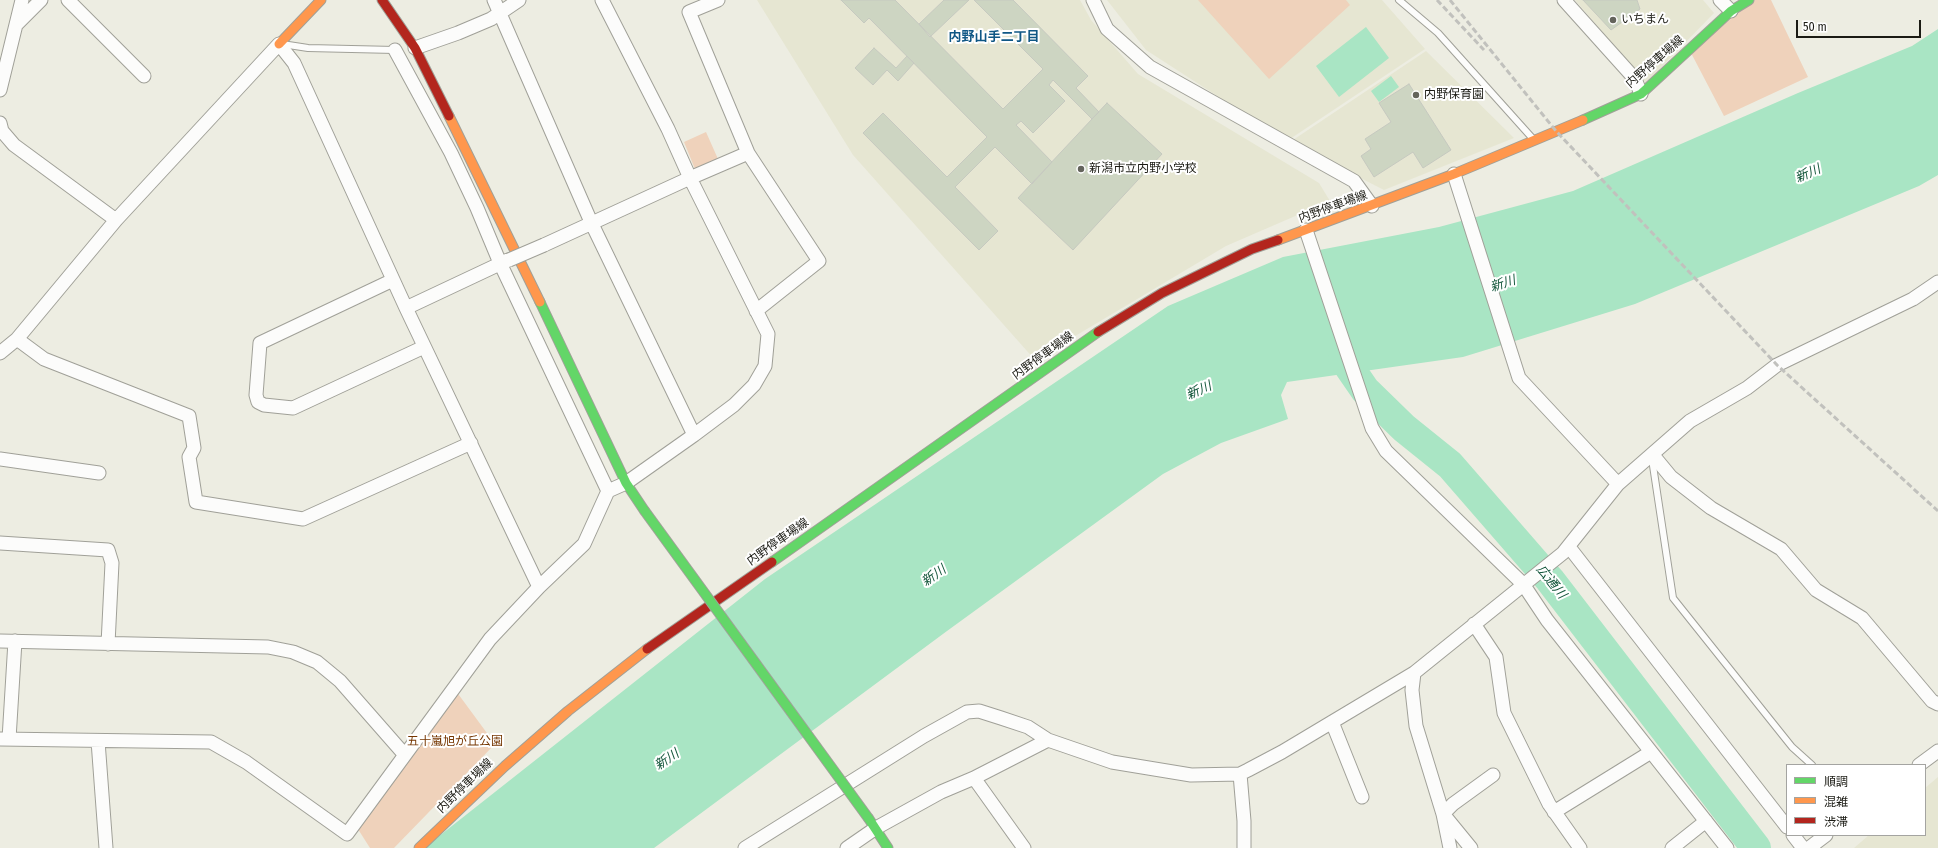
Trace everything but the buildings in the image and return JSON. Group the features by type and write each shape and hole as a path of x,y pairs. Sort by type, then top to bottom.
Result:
{"main road":[{"path":"279,44 321,0"},
{"path":"382,0 415,48 487,192 626,483 644,510 872,823 888,848"},
{"name":"内野停車場線","path":"419,848 504,766 568,711 649,648 1091,336 1162,293 1252,249 1372,206 1454,174 1611,109 1641,94 1731,10 1748,0"}],"street":[{"path":"0,90 22,0"},
{"path":"17,24 42,0"},
{"path":"68,0 144,76"},
{"path":"494,0 591,222 694,436"},
{"path":"415,48 458,33 501,14 519,0"},
{"path":"15,641 5,739 211,742 246,762 347,834 404,754 490,639 539,587 584,544 608,491 626,483 694,436 734,405 754,385 765,366 768,334 690,178 668,129 602,0"},
{"path":"718,0 689,12 748,154 819,261 756,311"},
{"path":"1093,0 1107,29 1150,67 1354,182 1372,206"},
{"path":"1564,0 1634,79 1641,94"},
{"path":"1720,0 1731,10"},
{"path":"0,353 17,339 116,220 279,44 294,63 406,308 539,587"},
{"path":"394,50 451,153 505,262 608,491"},
{"path":"0,123 2,131 14,146 116,220"},
{"path":"406,308 591,222 748,154"},
{"path":"1454,174 1519,378 1618,484"},
{"path":"1306,230 1372,428 1386,451 1526,581 1547,620 1727,848"},
{"path":"393,280 260,343 256,395 258,402 264,405 293,408 424,346"},
{"path":"745,848 924,736 967,712 980,711 1028,727 1048,740 1112,762 1191,775 1240,774 1282,752 1414,673 1566,550 1618,484 1690,421 1747,388 1777,365 1913,299 1938,282"},
{"path":"17,339 44,359 189,416 194,448 189,457 196,502 303,519 471,444"},
{"path":"1652,454 1671,477 1711,508 1781,549 1816,590 1862,618 1932,701 1938,704"},
{"path":"0,459 99,473"},
{"path":"0,543 108,550 112,562 108,644"},
{"path":"1566,550 1786,826"},
{"path":"1474,624 1496,657 1504,713 1554,812 1580,848"},
{"path":"0,641 268,647 294,652 317,662 340,681 404,754"},
{"path":"1414,673 1412,690 1416,726 1443,814 1450,848"},
{"path":"1332,722 1362,797"},
{"path":"847,848 872,823 974,778 1048,740"},
{"path":"98,741 106,848"},
{"path":"1920,764 1938,751"},
{"path":"1554,812 1651,752"},
{"path":"1240,774 1244,821 1244,848"},
{"path":"1443,814 1453,804 1492,775"},
{"path":"974,778 1024,848"},
{"path":"1443,814 1471,848"},
{"path":"1672,848 1706,821"},
{"path":"1794,836 1803,848"},
{"path":"1809,848 1825,836"}],"lane":[{"path":"1399,0 1438,33 1534,140"},
{"path":"279,44 308,48 394,50"},
{"path":"1652,454 1673,598 1792,747 1811,764"}],"shaded area":[{"name":"新潟市立内野小学校","path":"757,0 1080,0 1091,20 1138,74 1319,183 1330,201 1226,246 1035,360 853,155"},
{"path":"1107,0 1382,0 1425,49 1287,141 1146,50"},
{"path":"1575,0 1703,0 1714,13 1646,83"},
{"name":"内野保育園","path":"1426,51 1514,138 1384,190 1290,142"},
{"path":"1938,777 1938,848 1854,848 1868,836 1926,836 1926,787"}],"green space":[{"path":"1198,0 1346,0 1350,5 1269,79"},
{"path":"1755,0 1771,0 1808,77 1724,116 1690,51"},
{"path":"706,132 718,159 695,169 684,142"},
{"name":"五十嵐旭が丘公園","path":"456,691 495,744 394,848 370,848 356,826"}],"water":[{"path":"1366,27 1389,58 1339,97 1316,66"},
{"name":"新川","path":"1938,29 1938,175 1919,186 1635,304 1463,357 1287,382 1281,395 1288,419 1221,443 1163,474 947,631 654,848 424,848 765,579 1168,306 1283,257 1439,227 1573,191 1798,93 1912,46"},
{"path":"1391,76 1399,87 1379,102 1371,91"}],"waterway":[{"name":"広通川","path":"1343,358 1365,390 1404,428 1450,465 1550,580 1756,848"}],"railway":[{"path":"1437,0 1484,50"},
{"path":"1450,0 1556,131 1777,365 1938,511"}],"traffic: fast":[{"path":"1583,120 1641,94 1731,11 1749,0"},
{"path":"540,302 626,483 644,510"},
{"path":"772,562 1098,332"},
{"path":"644,510 869,819"},
{"path":"869,819 888,848"}],"traffic: slow":[{"path":"279,44 321,0"},
{"path":"449,116 540,302"},
{"path":"1278,240 1454,174 1583,120"},
{"path":"419,848 505,766 568,711 647,649"}],"traffic: jam":[{"path":"382,0 415,48 449,116"},
{"path":"1098,332 1162,293 1252,249 1278,240"},
{"path":"647,649 772,562"}],"place":[{"name":"いちまん","path":"1613,20"},
{"name":"内野保育園","path":"1416,95"},
{"name":"新潟市立内野小学校","path":"1081,169"}],"district":[{"name":"内野山手二丁目","path":"994,37"}]}
